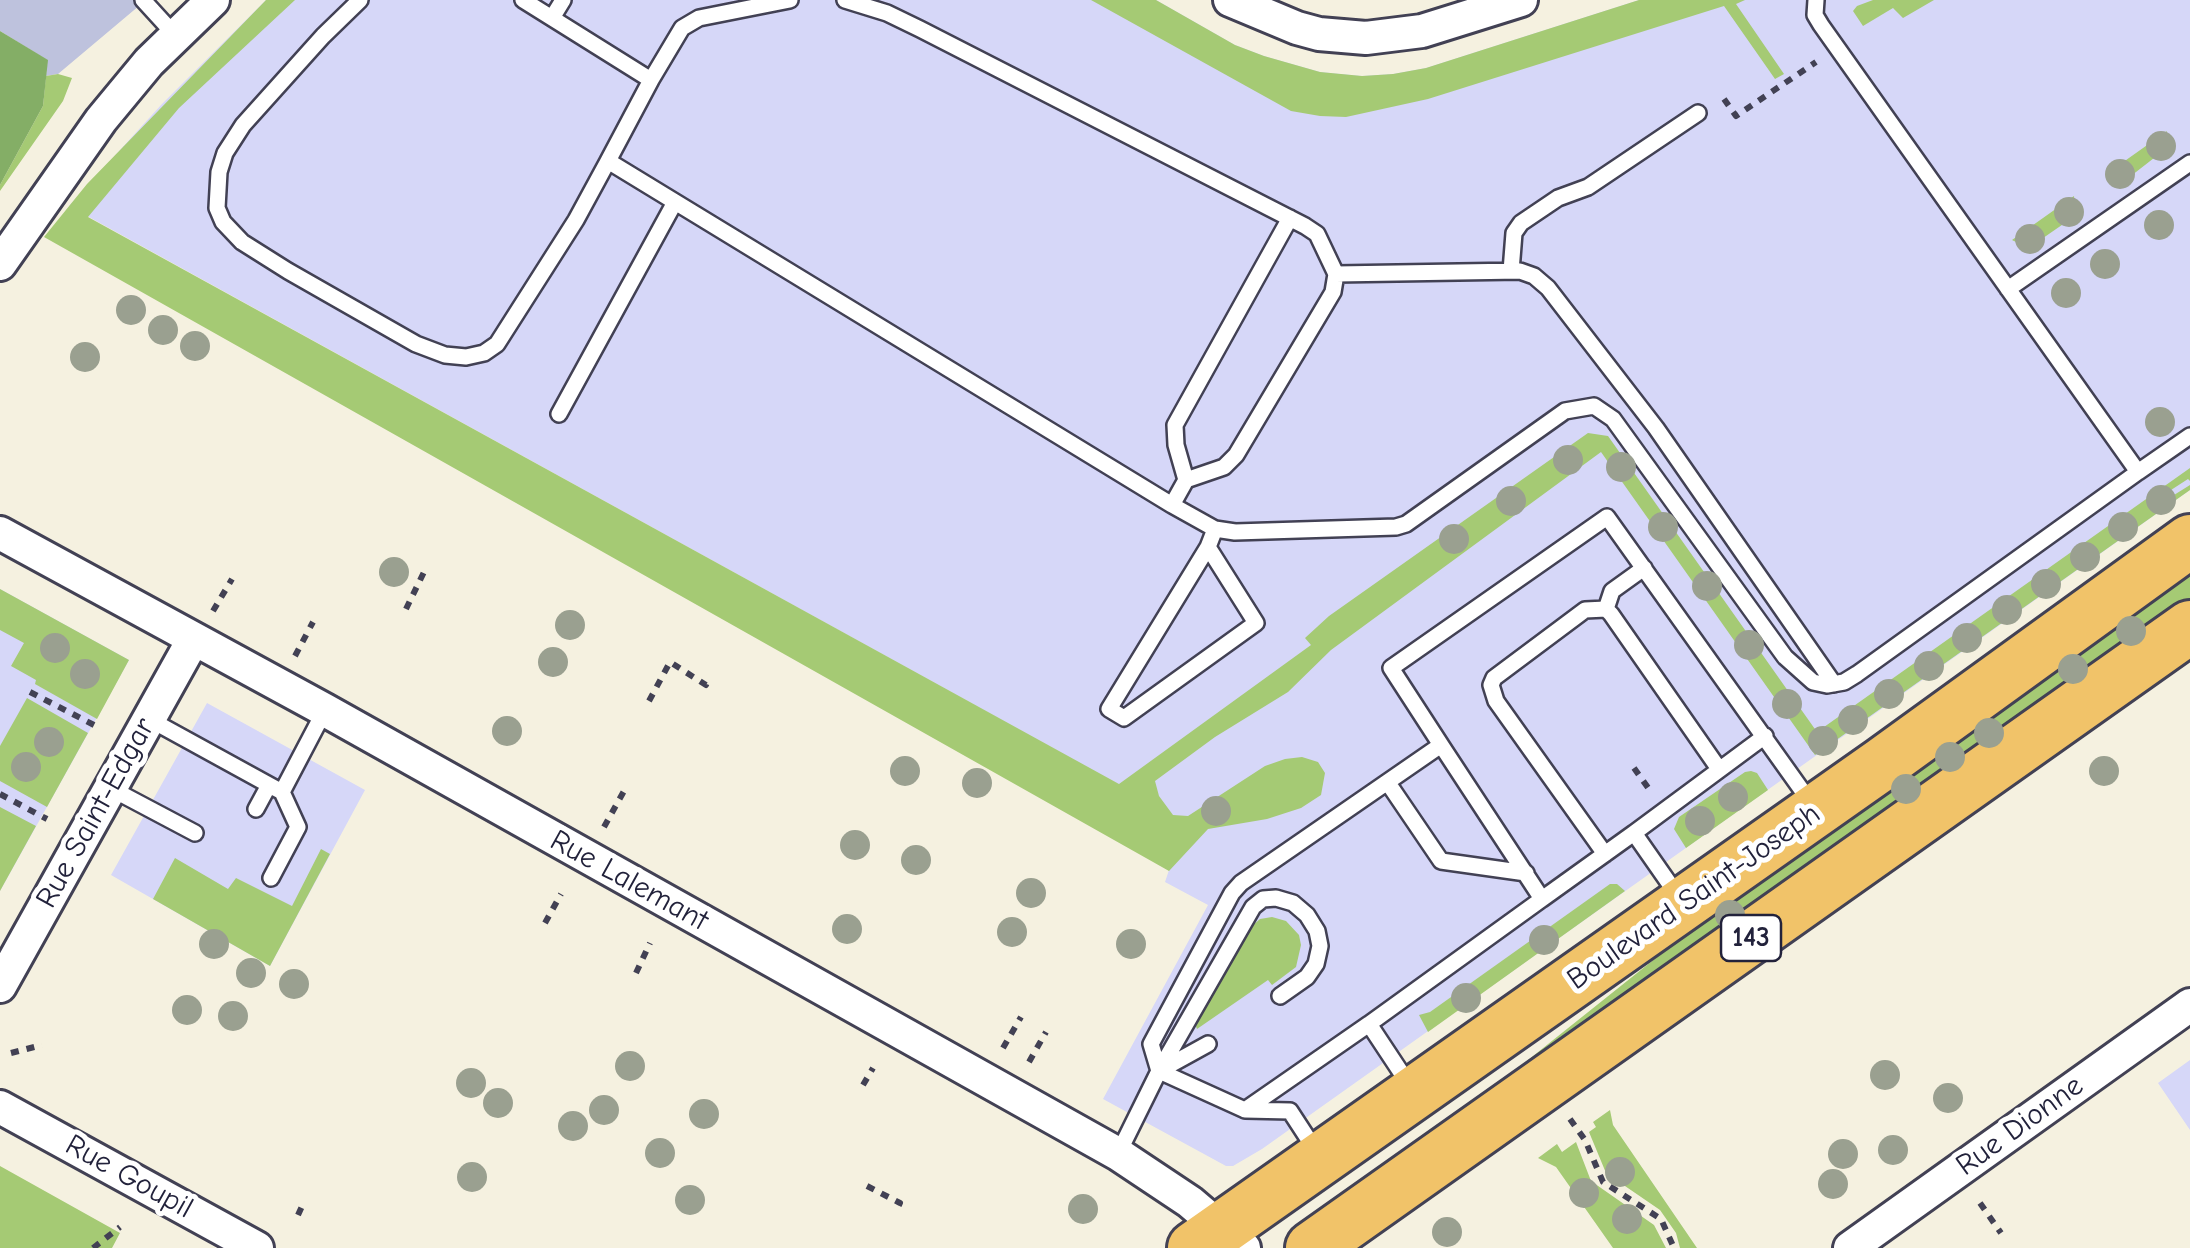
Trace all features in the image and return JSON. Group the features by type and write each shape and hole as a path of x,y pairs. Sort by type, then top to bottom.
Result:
{"main road":[{"name":"Boulevard Saint-Joseph","path":"1220,1241 1322,1160 2190,541"},
{"name":"143","path":"1312,1248 2190,627"}],"street":[{"path":"0,264 89,136 175,35 213,0"},
{"path":"1230,0 1297,28 1366,38 1422,31 1520,0"},
{"name":"Rue Lalemant","path":"0,533 325,710 1118,1154 1220,1241"},
{"name":"Rue Saint-Edgar","path":"0,986 193,640"},
{"name":"Rue Dionne","path":"1850,1248 2190,1005"},
{"name":"Rue Goupil","path":"0,1106 257,1248"}],"lane":[{"path":"143,0 175,35"},
{"path":"360,0 243,125 219,172 218,208 223,222 242,242 288,272 416,344 445,355 466,357 484,354 498,344 576,220 682,28 699,18 790,0"},
{"path":"524,0 651,80"},
{"path":"552,18 563,0"},
{"path":"844,0 887,13 920,29 1318,234 1336,274 1333,292 1236,455 1224,467 1186,480 1172,505"},
{"path":"1816,0 1815,15 1821,25 2138,472"},
{"path":"1511,271 1514,233 1522,223 1558,198 1588,187 1698,113"},
{"path":"608,161 1215,530 1377,530 1406,524 1565,411 1594,406 1613,419 1785,658 1813,682 1834,684 1857,674 2190,436"},
{"path":"2008,289 2190,163"},
{"path":"559,414 676,202"},
{"path":"1186,480 1175,426 1290,218"},
{"path":"1336,274 1511,271 1534,276 1594,345 1656,428 1834,684"},
{"path":"1542,899 1392,668 1607,517 1817,810"},
{"path":"1208,547 1256,622 1124,718 1110,708 1215,530"},
{"path":"1606,609 1612,591 1644,568"},
{"path":"1606,609 1719,769"},
{"path":"1605,854 1496,701 1491,685 1494,678 1585,610 1606,609"},
{"path":"256,809 276,788 325,710"},
{"path":"148,719 276,788 298,827 271,878"},
{"path":"1245,1110 1764,736"},
{"path":"1322,1160 1290,1111 1245,1110 1160,1071 1151,1044 1241,883 1441,745"},
{"path":"1388,783 1440,861 1526,873"},
{"path":"110,788 195,833"},
{"path":"1634,833 1683,904"},
{"path":"1118,1154 1253,907 1264,899 1293,903 1317,931 1320,946 1316,964 1306,978 1280,996"},
{"path":"1369,1024 1415,1094"},
{"path":"1160,1071 1208,1044"}],"path":[{"path":"1698,113 1722,97 1736,116 1786,80"},
{"path":"406,609 425,570"},
{"path":"213,611 232,580"},
{"path":"294,656 313,622"},
{"path":"648,701 670,662 706,685 708,679"},
{"path":"30,692 96,726"},
{"path":"604,827 624,792"},
{"path":"0,794 46,819"},
{"path":"545,922 561,894"},
{"path":"636,973 650,943"},
{"path":"1003,1048 1021,1016"},
{"path":"1029,1062 1046,1032"},
{"path":"11,1053 42,1045"},
{"path":"862,1084 872,1068"},
{"path":"1569,1118 1585,1140 1603,1182 1661,1219 1674,1248"},
{"path":"867,1186 900,1203 896,1211"},
{"path":"1980,1203 2001,1233"},
{"path":"298,1215 303,1204"},
{"path":"93,1248 120,1227"}],"shaded area":[{"path":"0,0 146,0 58,74 46,76 47,60 0,31"},
{"path":"266,0 1156,0 1235,45 1264,56 1320,72 1362,76 1426,68 1639,0 2190,0 2190,490 1262,1149 1226,1166 1103,1099 1208,905 1165,882 1169,870 1073,816 1118,784 69,206 161,105"},
{"path":"0,589 129,660 0,891"},
{"path":"207,703 365,790 270,966 111,875"},
{"path":"2190,1060 2190,1130 2158,1083"}],"green space":[{"path":"266,0 295,0 179,108 88,217 1119,784 1311,645 1305,638 1329,616 1588,433 1608,436 1817,732 2190,468 2190,481 2171,490 2174,495 2190,485 2190,490 1815,755 1601,452 1331,650 1288,692 1215,737 1155,781 1159,796 1173,815 1188,816 1265,766 1285,759 1302,757 1318,762 1325,773 1321,795 1301,808 1267,819 1208,829 1169,871 44,237 87,184"},
{"path":"1091,0 1156,0 1235,45 1264,56 1320,72 1362,76 1426,68 1639,0 1745,0 1736,4 1784,74 1775,79 1724,6 1428,99 1346,117 1320,116 1291,111"},
{"path":"1873,0 1934,0 1903,18 1893,8 1863,26 1853,11"},
{"path":"0,31 48,60 43,106 0,185"},
{"path":"46,76 72,78 63,101 0,191 43,106"},
{"path":"2167,131 2163,151 2127,179 2114,180 2105,175"},
{"path":"2074,196 2072,218 2033,245 2012,240"},
{"path":"2190,572 2190,603 1503,1090 1498,1084 1736,894"},
{"path":"0,589 129,660 97,719 11,666 24,643 0,630"},
{"path":"27,698 88,733 47,807 0,781 0,746"},
{"path":"1751,771 1757,773 1768,790 1686,848 1674,829 1679,817"},
{"path":"0,807 36,826 0,891"},
{"path":"321,849 330,854 270,966 153,899 175,858 228,889 236,878 292,906"},
{"path":"1610,884 1625,891 1428,1032 1419,1015 1430,1012"},
{"path":"1260,919 1286,921 1299,935 1296,967 1272,985 1268,980 1197,1029 1195,1024 1252,926"},
{"path":"1610,1110 1613,1125 1697,1248 1680,1248 1676,1233 1660,1210 1606,1173 1589,1132 1596,1127 1593,1122"},
{"path":"1576,1142 1591,1181 1654,1225 1666,1248 1613,1248 1556,1167 1538,1158 1557,1144 1562,1152"},
{"path":"0,1166 120,1233 112,1248 0,1248"}]}
